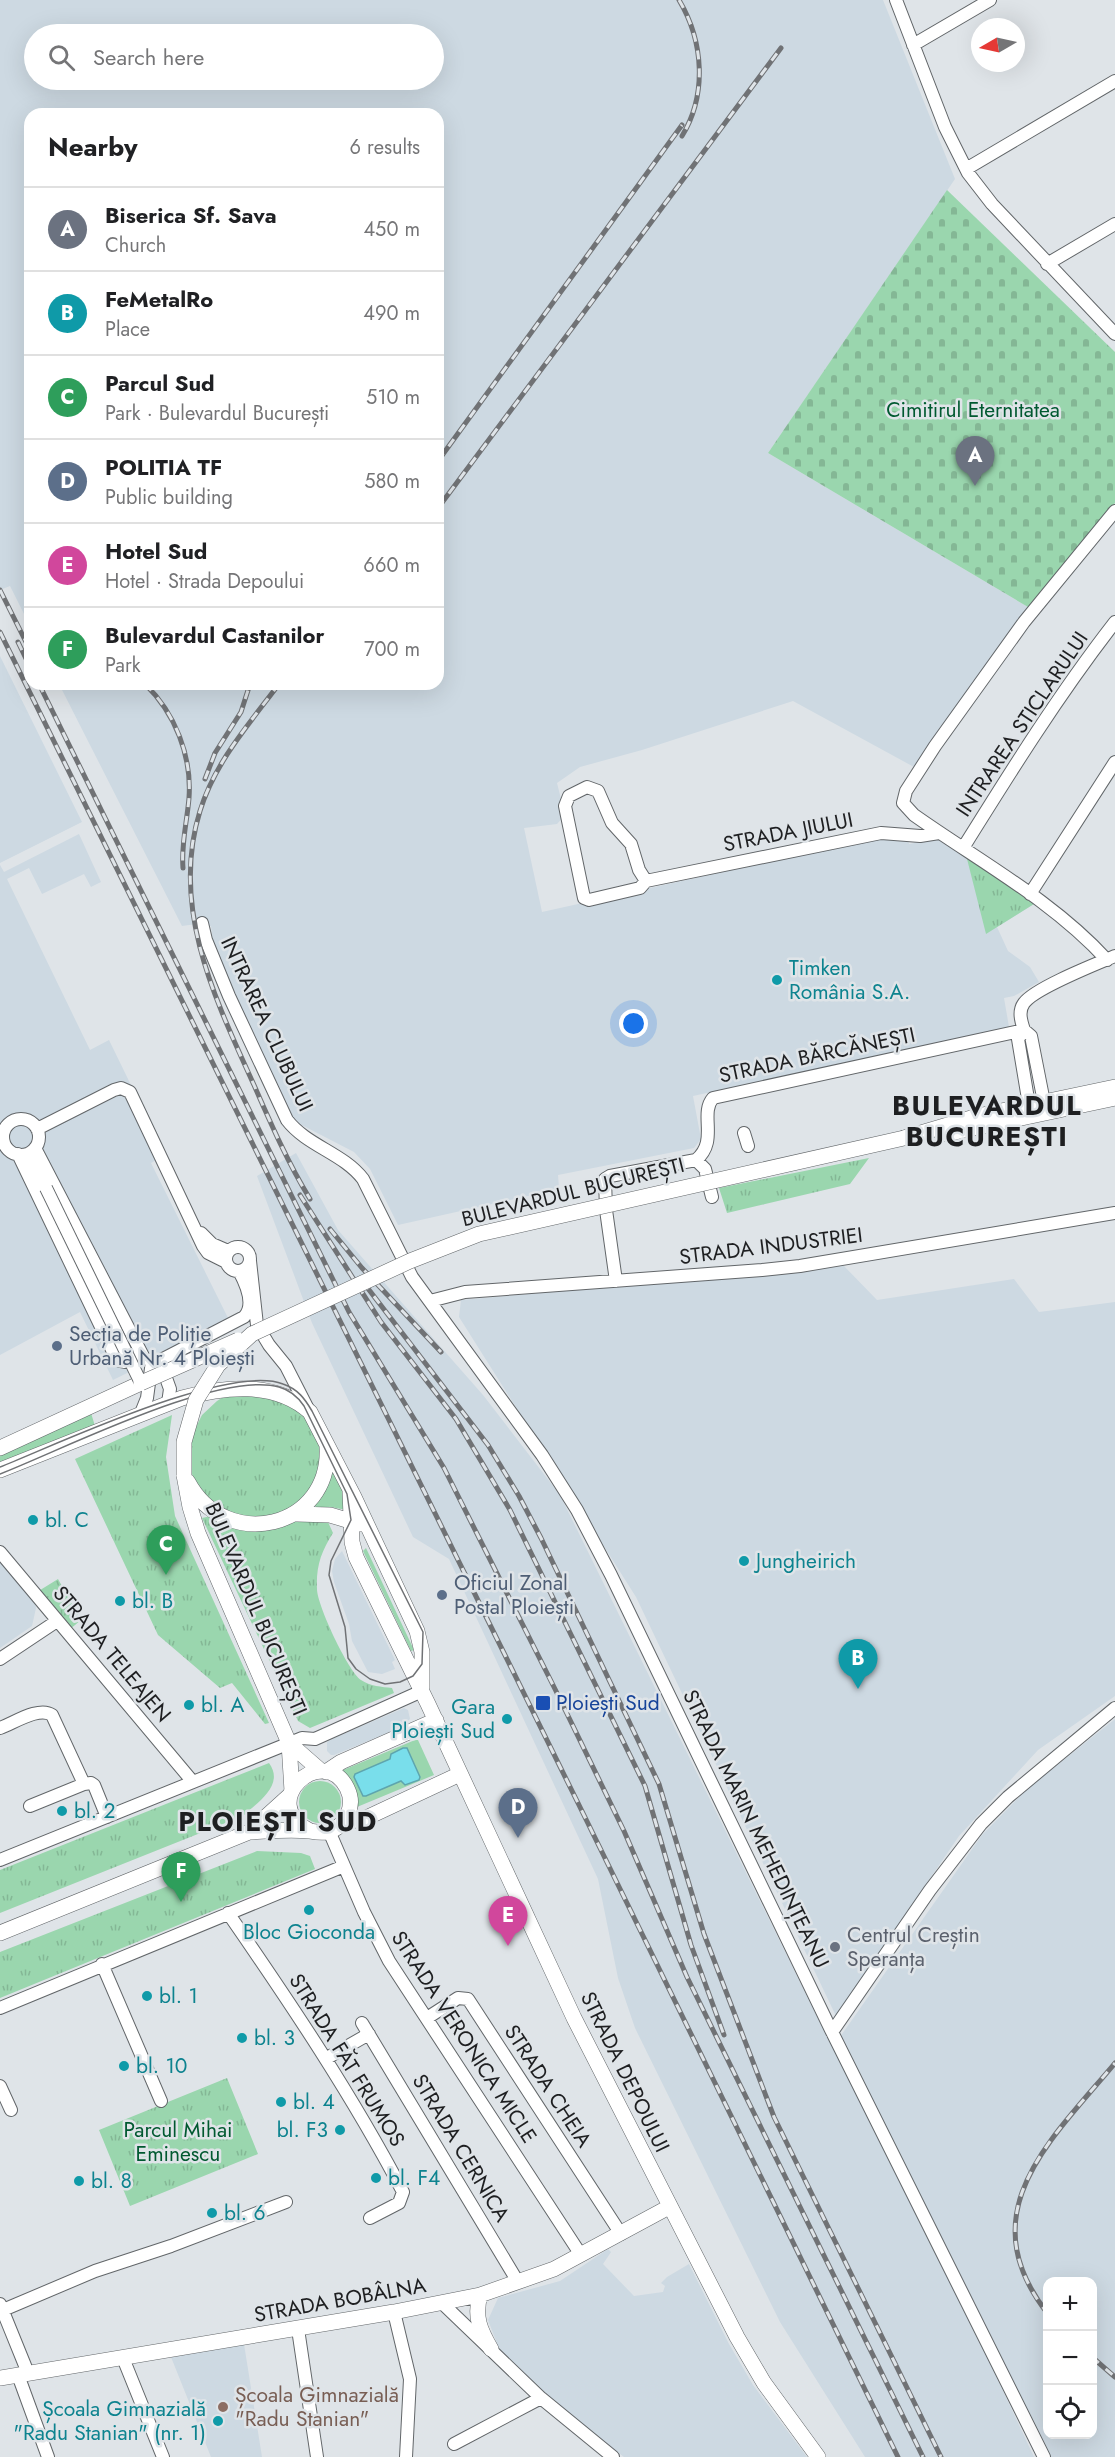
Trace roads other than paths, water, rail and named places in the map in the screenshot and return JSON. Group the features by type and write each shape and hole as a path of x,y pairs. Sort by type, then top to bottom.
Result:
{"main road":[{"name":"BULEVARDUL BUCUREȘTI","path":"904,1138 945,1125 1036,1103 1115,1087"},
{"name":"BULEVARDUL BUCUREȘTI","path":"291,1793 288,1743 198,1533 184,1474 184,1442 196,1400 218,1365 251,1324 479,1234 904,1138 980,1127 1115,1098"},
{"path":"0,1448 141,1383 251,1324"},
{"path":"0,1470 141,1413 173,1396 233,1388 253,1389 291,1398 310,1412"},
{"name":"STRADA DEPOULUI","path":"310,1412 417,1631 422,1652 422,1691"},
{"path":"297,1514 321,1478 327,1446"},
{"path":"184,1474 198,1497 211,1509 227,1518 252,1524 270,1524 297,1514 330,1515 368,1528"},
{"name":"STRADA DEPOULUI","path":"350,1491 352,1542 356,1557 436,1720 574,2018 669,2207 754,2367 818,2457"},
{"path":"0,1933 249,1832 291,1793 298,1780 306,1775 324,1772 341,1762 436,1720"},
{"name":"BULEVARDUL BUCUREȘTI","path":"288,1743 324,1772"},
{"path":"268,1815 281,1790 288,1743"},
{"path":"324,1772 343,1782 348,1791 350,1810 336,1827"},
{"path":"249,1832 310,1831 336,1827 366,1818 460,1774"},
{"path":"291,1793 291,1812 302,1827 310,1831"},
{"name":"STRADA BOBÂLNA","path":"0,2378 443,2304 480,2295 554,2269 669,2207"},
{"path":"480,2295 477,2319 482,2334 491,2349"}],"street":[{"path":"896,0 945,127 966,169 992,204 1115,334"},
{"path":"913,45 990,0"},
{"path":"966,169 1115,81"},
{"path":"1047,264 1115,224"},
{"path":"1036,1103 1031,1036 1024,1030 1020,1018 1022,1008 1032,996 1111,958 1030,894 939,833 906,808 903,803 906,790 1024,622 1115,511"},
{"name":"INTRAREA STICLARULUI","path":"963,848 1080,666 1115,622"},
{"path":"1030,894 1115,762"},
{"name":"STRADA JIULUI","path":"646,881 639,870 631,844 612,823 598,791 587,787 569,796 565,806 584,898 589,900 636,889 646,881 881,832 920,836 939,833"},
{"name":"INTRAREA CLUBULUI","path":"202,923 206,940 229,996 287,1120 304,1136 352,1165 369,1188 394,1241"},
{"name":"STRADA BĂRCĂNEȘTI","path":"696,1160 706,1148 709,1102 713,1098 1024,1030"},
{"path":"37,1129 114,1090 121,1088 130,1092 192,1222 208,1241 227,1257 231,1269 239,1271 246,1268 250,1261"},
{"path":"22,1119 29,1121 37,1129 38,1141 27,1152 10,1151 5,1145 3,1134 11,1122 22,1119"},
{"path":"744,1133 748,1146"},
{"path":"27,1152 141,1383"},
{"path":"27,1152 100,1326 109,1332 120,1361 150,1359 251,1324"},
{"path":"27,1152 129,1332 150,1359 173,1396"},
{"path":"616,1281 606,1210 605,1179 610,1176 696,1160 705,1169 712,1197"},
{"name":"STRADA INDUSTRIEI","path":"430,1301 465,1292 800,1266 1115,1213"},
{"name":"STRADA MARIN MEHEDINȚEANU","path":"394,1241 412,1277 542,1455 577,1510 611,1575 832,2032 1044,2457"},
{"path":"227,1257 236,1246 243,1247 249,1253 251,1324"},
{"path":"239,1271 250,1305 251,1324 291,1375 310,1412"},
{"path":"112,1339 125,1330 129,1332"},
{"path":"141,1413 147,1398 150,1359"},
{"path":"253,1389 283,1391 291,1386 291,1375"},
{"name":"STRADA TELEAJEN","path":"0,1552 193,1782"},
{"path":"0,1659 57,1621"},
{"path":"0,1860 288,1743 302,1738 315,1739 422,1691"},
{"path":"832,2032 930,1890 981,1824 1008,1797 1115,1708"},
{"path":"0,1728 40,1712 48,1712 55,1719 84,1784"},
{"path":"30,1806 91,1783 94,1785 107,1817"},
{"name":"STRADA VERONICA MICLE","path":"336,1827 344,1866 376,1937 581,2255"},
{"path":"0,2008 344,1866"},
{"name":"STRADA FĂT FRUMOS","path":"228,1913 327,2058 377,2142 403,2192 399,2203 370,2218"},
{"path":"102,1964 161,2101"},
{"name":"STRADA CHEIA","path":"427,2018 458,1998 468,1999 621,2234"},
{"name":"STRADA CERNICA","path":"362,2023 518,2282"},
{"path":"327,2058 369,2034"},
{"path":"0,2086 11,2110"},
{"path":"48,2457 2,2307 286,2202"},
{"path":"443,2304 541,2398 613,2457"},
{"path":"394,2312 410,2379 406,2457"},
{"path":"298,2328 316,2457"},
{"path":"123,2358 163,2457"},
{"path":"454,2444 541,2398"}],"water":[{"path":"407,1748 420,1777 419,1780 405,1785 401,1781 363,1796 354,1777 355,1774 390,1759 391,1754"}],"tram line":[{"path":"0,1467 101,1425 185,1395 224,1385 257,1381 288,1386 307,1402 312,1411 423,1632 422,1664 413,1676 400,1682 385,1684 370,1679 356,1669 348,1658 345,1627 329,1575 331,1561 351,1520 347,1494 304,1406 287,1390 279,1387 252,1385 219,1390 181,1401 100,1431 0,1474"}],"railway":[{"path":"679,0 694,33 699,68 696,103 682,136"},
{"path":"444,500 781,48"},
{"path":"444,453 682,125"},
{"path":"0,590 24,638"},
{"path":"0,632 24,681"},
{"path":"18,642 24,654"},
{"path":"29,690 898,2457"},
{"path":"42,690 349,1312 444,1468 555,1689 624,1831 687,1977 923,2457"},
{"path":"150,690 173,722 188,767 189,798 183,842 183,868"},
{"path":"205,779 215,753 241,712 248,690"},
{"path":"274,690 234,744 206,793 192,847 190,882 201,952 212,986 273,1129 310,1199"},
{"path":"300,1195 381,1322 456,1419 510,1510 645,1786 691,1945 724,2035"},
{"path":"330,1229 362,1268 441,1352"},
{"path":"363,1282 488,1445 541,1538 659,1784 704,1934 774,2117 941,2457"},
{"path":"1043,2306 1025,2277 1016,2243 1017,2210 1027,2179 1045,2149 1066,2120 1115,2063"},
{"path":"1097,2361 1115,2377"}],"place":[{"name":"Biserica Sf. Sava","path":"975,486"},
{"name":"Timken România S.A.","path":"777,980"},
{"name":"Secția de Poliție Urbană Nr. 4 Ploiești","path":"57,1346"},
{"name":"bl. C","path":"33,1520"},
{"name":"Jungheirich","path":"744,1561"},
{"name":"Parcul Sud","path":"166,1575"},
{"name":"Oficiul Zonal Postal Ploiești","path":"442,1595"},
{"name":"bl. B","path":"120,1601"},
{"name":"FeMetalRo","path":"858,1689"},
{"name":"Ploiești Sud","path":"543,1703"},
{"name":"bl. A","path":"189,1705"},
{"name":"Gara Ploiești Sud","path":"507,1719"},
{"name":"bl. 2","path":"62,1811"},
{"name":"POLITIA TF","path":"518,1838"},
{"name":"Bulevardul Castanilor","path":"181,1902"},
{"name":"Bloc Gioconda","path":"309,1910"},
{"name":"Hotel Sud","path":"508,1946"},
{"name":"Centrul Creștin Speranța","path":"835,1947"},
{"name":"bl. 1","path":"147,1996"},
{"name":"bl. 3","path":"242,2038"},
{"name":"bl. 10","path":"124,2066"},
{"name":"bl. 4","path":"281,2102"},
{"name":"bl. F3","path":"340,2130"},
{"name":"bl. F4","path":"376,2178"},
{"name":"bl. 8","path":"79,2181"},
{"name":"bl. 6","path":"212,2213"},
{"name":"Școala Gimnazială \"Radu Stanian\"","path":"223,2407"},
{"name":"Școala Gimnazială \"Radu Stanian\" (nr. 1)","path":"218,2421"}],"district":[{"name":"BULEVARDUL BUCUREȘTI","path":"987,1120"},
{"name":"PLOIEȘTI SUD","path":"278,1821"}],"park label":[{"name":"Cimitirul Eternitatea","path":"973,410"},
{"name":"Parcul Mihai Eminescu","path":"178,2142"}]}
